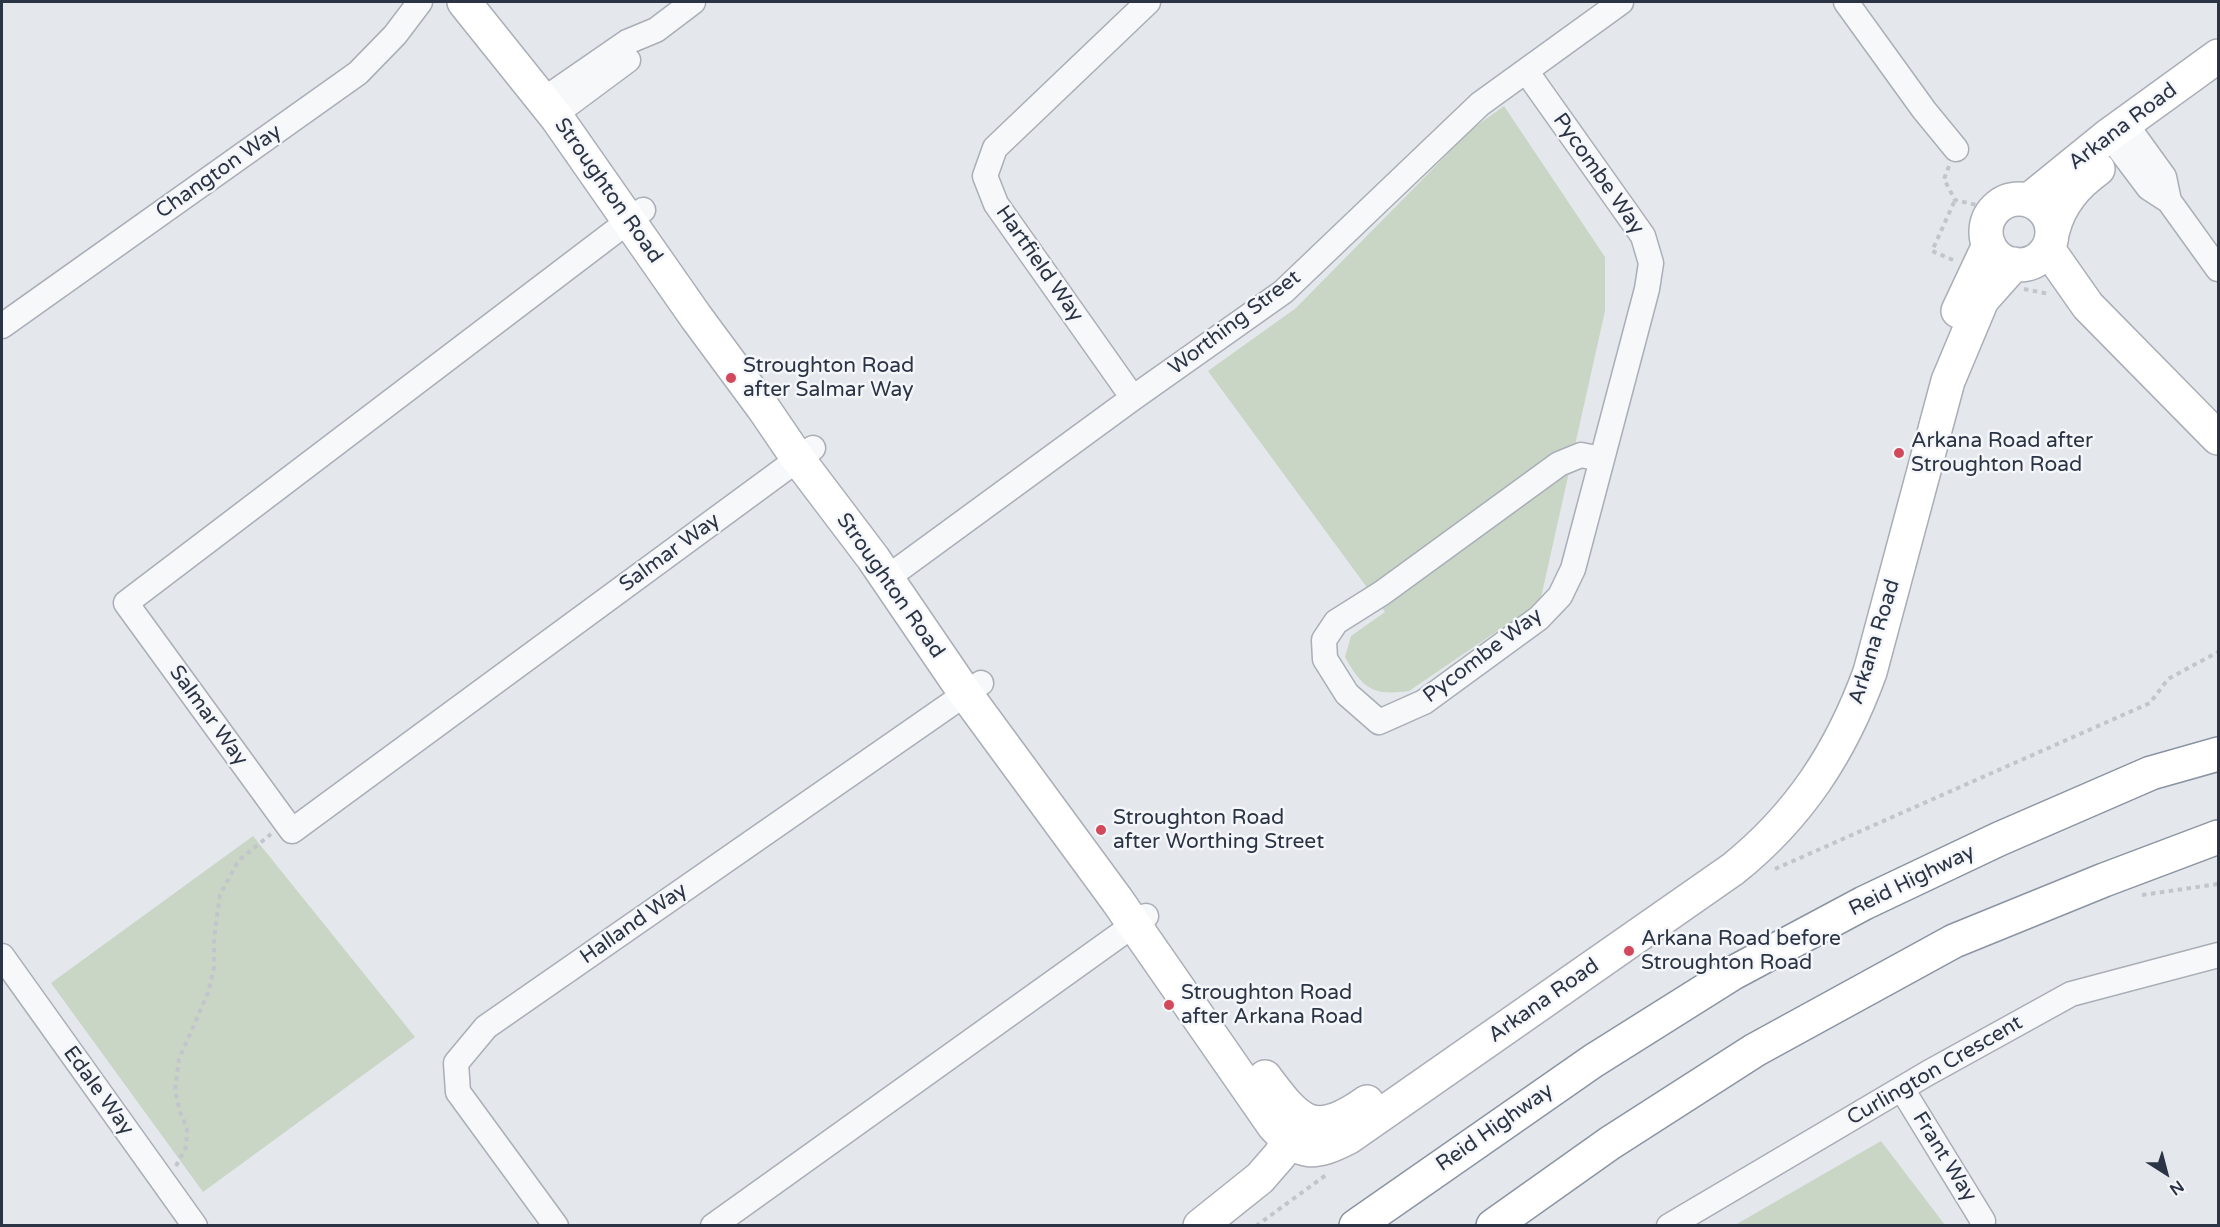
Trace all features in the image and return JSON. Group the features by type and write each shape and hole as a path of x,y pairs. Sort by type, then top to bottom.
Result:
{"main road":[{"name":"Stroughton Road","path":"464,2 556,102"},
{"name":"Stroughton Road","path":"486,2 636,216 805,453 894,573 973,688 1140,921 1311,1141"},
{"name":"Arkana Road","path":"1219,1226 1277,1181 1330,1122 1347,1117 1743,838 1781,796 1806,765 1821,740 1847,674 1929,384 1946,337 2012,252 2056,218 2069,193 2090,175 2123,138 2218,56"},
{"name":"Arkana Road","path":"2012,252 1996,208 2011,200 2029,200 2123,138 2218,82"},
{"name":"Arkana Road","path":"1200,1226 1311,1141 1349,1137 1733,869 1769,837 1791,813 1815,784 1846,729 1870,672 1948,381 1976,312 2012,252"},
{"path":"2012,252 2088,306 2218,438"},
{"name":"Reid Highway","path":"1356,1226 1593,1061 1733,973 1864,903 1999,839 2151,773 2218,754"},
{"path":"1493,1226 1610,1143 1755,1050 1954,942 2104,879 2218,837"}],"street":[{"name":"Changton Way","path":"2,326 358,73 395,35 420,2"},
{"path":"556,102 627,42 656,30 693,2"},
{"name":"Hartfield Way","path":"1133,398 996,204 985,176 995,148 1148,2"},
{"name":"Worthing Street","path":"894,573 1133,398 1283,292 1479,104 1621,2"},
{"path":"1846,2 1924,110 1956,149"},
{"name":"Pycombe Way","path":"1526,71 1642,236 1651,263 1647,289 1573,569 1560,596 1539,618 1424,702 1379,722 1347,694 1325,659 1324,640 1336,622 1382,592 1559,464 1581,455 1601,459"},
{"path":"2123,138 2164,177 2169,201 2218,269"},
{"name":"Salmar Way","path":"636,216 126,603 292,831 805,453"},
{"name":"Halland Way","path":"556,1226 458,1092 456,1063 486,1027 973,688"},
{"path":"712,1226 1140,921"},
{"name":"Curlington Crescent","path":"1669,1226 1902,1089 2071,994 2218,955"},
{"name":"Edale Way","path":"2,956 195,1226"},
{"name":"Frant Way","path":"1902,1089 1983,1221 1982,1226"}],"path":[{"path":"1955,200 1944,179 1956,149"},
{"path":"1955,200 1932,251 2012,252"},
{"path":"1955,200 1977,204 2012,252 2021,289 2052,294"},
{"path":"1772,870 2150,703 2168,679 2218,652"},
{"path":"161,1177 177,1165 186,1147 187,1128 180,1112 175,1090 179,1059 208,993 214,967 214,938 220,895 238,861 285,822"},
{"path":"1256,1226 1311,1141"}],"green space":[{"path":"1504,106 1605,257 1605,311 1540,602 1409,691 1378,691 1370,688 1358,677 1345,657 1351,636 1385,612 1208,371 1296,308 1472,129"},
{"path":"253,836 415,1037 203,1192 51,983"},
{"path":"1881,1141 1945,1225 1735,1225"}],"place":[{"name":"Stroughton Road after Salmar Way","path":"731,378"},
{"name":"Arkana Road after Stroughton Road","path":"1899,453"},
{"name":"Stroughton Road after Worthing Street","path":"1101,830"},
{"name":"Arkana Road before Stroughton Road","path":"1629,951"},
{"name":"Stroughton Road after Arkana Road","path":"1169,1005"}]}
